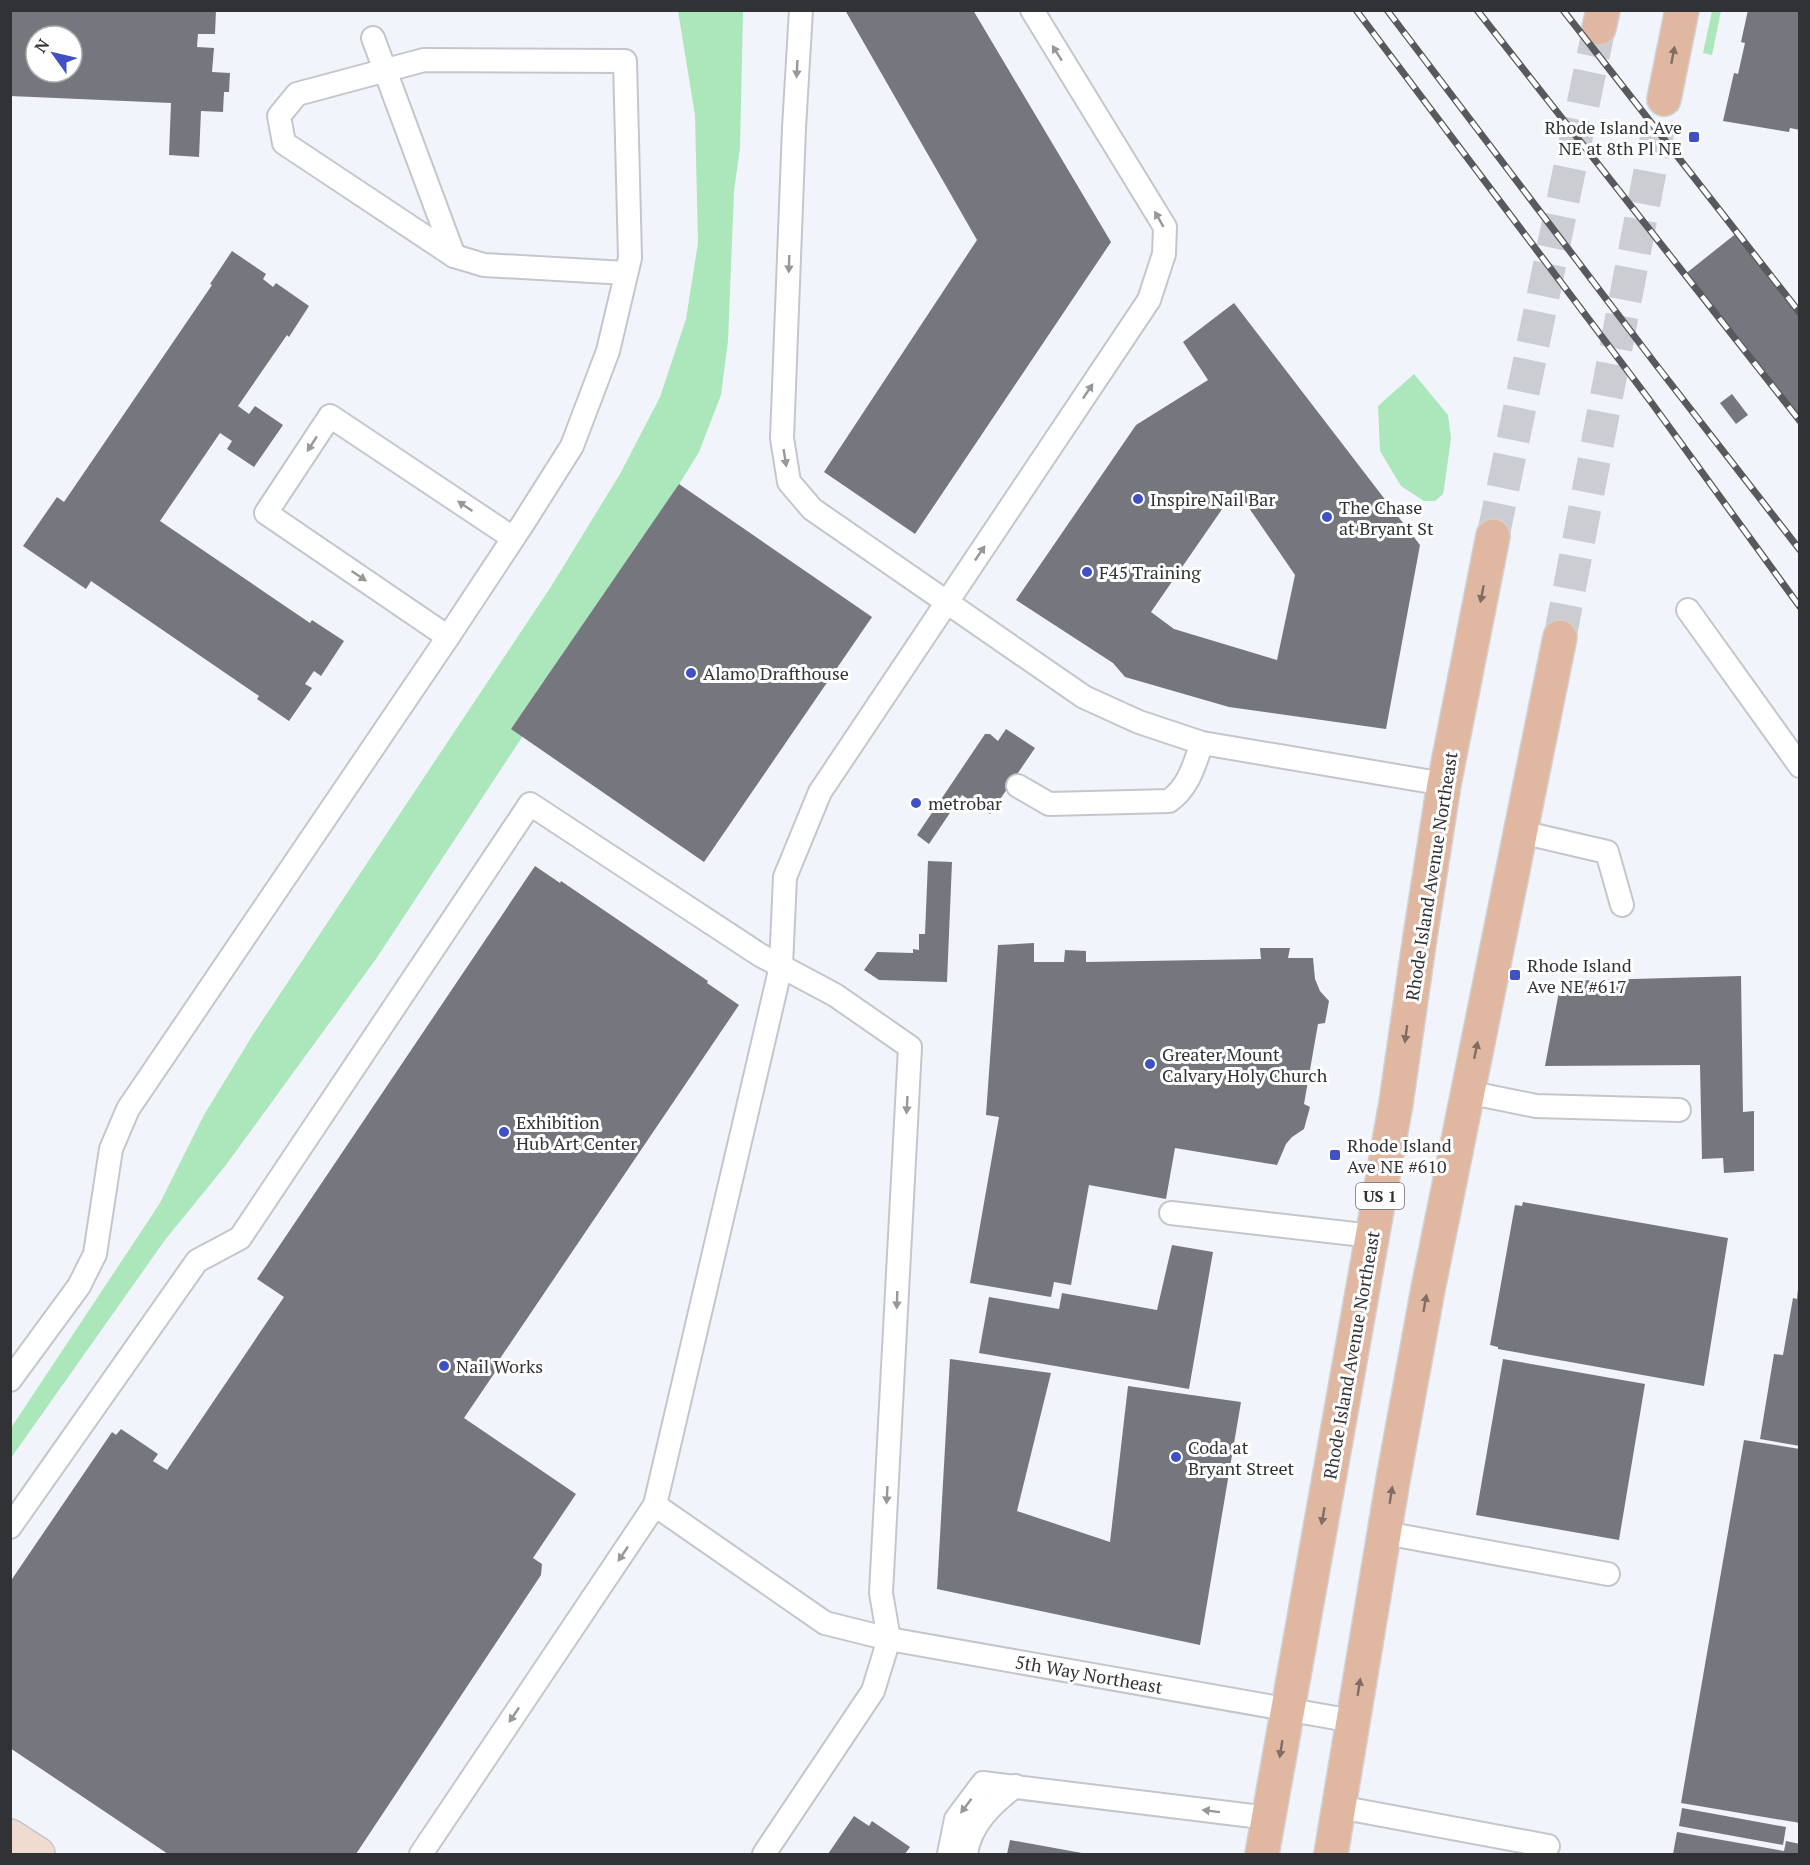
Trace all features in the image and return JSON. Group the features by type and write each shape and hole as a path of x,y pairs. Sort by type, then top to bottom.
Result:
{"main road":[{"path":"1664,99 1682,10"},
{"name":"Rhode Island Avenue Northeast","path":"1262,1854 1396,1103 1444,784 1493,536"},
{"path":"1331,1854 1428,1289 1560,638"}],"street":[{"path":"10,1836 38,1854"}],"lane":[{"path":"801,10 782,438 789,482 812,509 1084,697 1138,722 1202,743 1444,784"},
{"path":"421,1854 655,1505 781,966 785,877 820,792 1149,300 1164,254 1165,227 1032,10"},
{"path":"373,38 454,256"},
{"path":"10,1380 79,1286 95,1254 111,1149 128,1108 448,637 572,446 608,351 630,258 625,61 424,60 297,94 279,116 284,143 454,256 484,265 626,273"},
{"path":"448,637 266,513 330,416 513,538"},
{"path":"1688,610 1800,766"},
{"path":"1018,786 1049,804 1169,801 1179,794 1188,782 1202,743"},
{"path":"10,1527 197,1261 240,1238 530,804 760,955 835,995 910,1047 882,1593 889,1639 873,1690 764,1854"},
{"path":"1521,832 1607,852 1622,905"},
{"path":"1467,1092 1536,1106 1680,1110"},
{"path":"1171,1213 1372,1236"},
{"name":"5th Way Northeast","path":"655,1505 825,1623 889,1639 1353,1721"},
{"path":"1385,1533 1608,1574"},
{"path":"949,1854 956,1819 983,1783 1269,1818"},
{"path":"966,1854 978,1820 997,1800 1015,1786"},
{"path":"1339,1807 1548,1846"}],"green space":[{"path":"678,11 743,11 740,148 734,191 728,341 721,395 699,452 540,710 376,959 226,1165 165,1240 11,1458 11,1428 160,1203 204,1115 254,1033 552,585 620,474 660,397 686,319 698,243 695,115"},
{"path":"1712,11 1721,11 1712,55 1703,53"},
{"path":"1414,374 1448,415 1451,438 1444,489 1443,494 1435,501 1424,501 1401,486 1380,451 1378,406"}],"building":[{"path":"10,10 216,10 215,34 198,34 197,47 214,48 212,72 230,73 229,92 224,92 223,112 201,111 199,157 169,155 171,103 10,96"},
{"path":"845,10 973,10 1111,242 915,534 824,472 977,240"},
{"path":"1748,10 1800,10 1800,130 1790,128 1789,132 1723,121 1734,73 1738,74 1745,43 1741,42"},
{"path":"1738,232 1800,310 1800,423 1684,275"},
{"path":"232,251 266,274 263,279 273,287 276,283 309,306 238,406 249,414 255,406 283,425 254,467 227,449 232,441 220,433 160,521 310,623 312,620 344,641 321,676 314,671 305,684 312,688 289,721 257,699 259,696 91,581 86,589 23,546 57,497 64,502 212,285 210,284"},
{"name":"The Chase at Bryant St","path":"1234,303 1420,545 1386,729 1229,707 1125,677 1113,663 1016,600 1136,425 1208,380 1183,342","holes":["1236,489 1295,575 1277,660 1174,629 1151,612"]},
{"path":"1732,394 1748,415 1736,424 1720,403"},
{"name":"Alamo Drafthouse","path":"679,484 872,617 704,862 511,729"},
{"path":"1006,729 1035,748 990,814 962,795 929,844 917,835 985,734 990,734 998,741"},
{"path":"928,861 952,862 947,982 879,980 864,970 877,952 913,953 913,949 919,950 919,934 925,934"},
{"path":"535,866 560,883 561,881 708,981 707,983 739,1005 499,1360 502,1362 464,1418 576,1494 533,1558 542,1564 541,1575 356,1854 168,1854 10,1748 10,1582 112,1432 116,1435 121,1429 158,1454 153,1461 167,1470 284,1297 257,1279"},
{"name":"Greater Mount Calvary Holy Church","path":"1034,943 1034,962 1064,962 1065,950 1086,951 1086,962 1261,959 1260,948 1290,948 1288,958 1313,958 1315,979 1320,991 1329,1001 1325,1023 1318,1024 1304,1104 1310,1107 1304,1129 1286,1144 1277,1165 1175,1148 1166,1199 1089,1185 1071,1285 1054,1282 1051,1297 970,1283 999,1117 986,1115 998,945"},
{"path":"1741,976 1743,1112 1754,1111 1754,1171 1724,1173 1723,1158 1702,1159 1700,1065 1545,1066 1561,981"},
{"path":"1523,1202 1728,1238 1704,1386 1498,1349 1490,1345 1515,1205 1522,1206"},
{"path":"1172,1245 1213,1252 1189,1389 979,1353 989,1297 1059,1309 1062,1293 1157,1310"},
{"path":"1798,1289 1800,1289 1800,1446 1760,1439 1774,1354 1783,1355 1793,1298 1797,1299"},
{"name":"Coda at Bryant Street","path":"950,1359 1051,1373 1017,1511 1110,1542 1128,1386 1241,1402 1200,1645 937,1589"},
{"path":"1503,1359 1645,1384 1619,1540 1476,1515"},
{"path":"1744,1440 1800,1449 1800,1823 1681,1803"},
{"path":"1682,1808 1786,1827 1783,1845 1679,1826"},
{"path":"854,1816 869,1826 872,1821 910,1847 905,1854 828,1854"},
{"path":"1677,1832 1784,1851 1786,1841 1800,1844 1800,1846 1798,1854 1673,1854"},
{"path":"1010,1840 1082,1853 1082,1854 1007,1854"}],"tunnel":[{"path":"1493,536 1599,28"},
{"path":"1560,637 1664,99"}],"railway":[{"path":"1356,10 1651,402 1800,607"},
{"path":"1387,10 1657,366 1800,550"},
{"path":"1477,10 1800,421"},
{"path":"1563,10 1800,313"}],"place":[{"name":"Rhode Island Ave NE at 8th Pl NE","path":"1694,137"},
{"name":"Inspire Nail Bar","path":"1138,499"},
{"name":"The Chase at Bryant St","path":"1327,517"},
{"name":"F45 Training","path":"1087,572"},
{"name":"Alamo Drafthouse","path":"691,673"},
{"name":"metrobar","path":"916,803"},
{"name":"Rhode Island Ave NE #617","path":"1515,975"},
{"name":"Greater Mount Calvary Holy Church","path":"1150,1064"},
{"name":"Exhibition Hub Art Center","path":"504,1132"},
{"name":"Rhode Island Ave NE #610","path":"1335,1155"},
{"name":"Nail Works","path":"444,1366"},
{"name":"Coda at Bryant Street","path":"1176,1457"}]}
